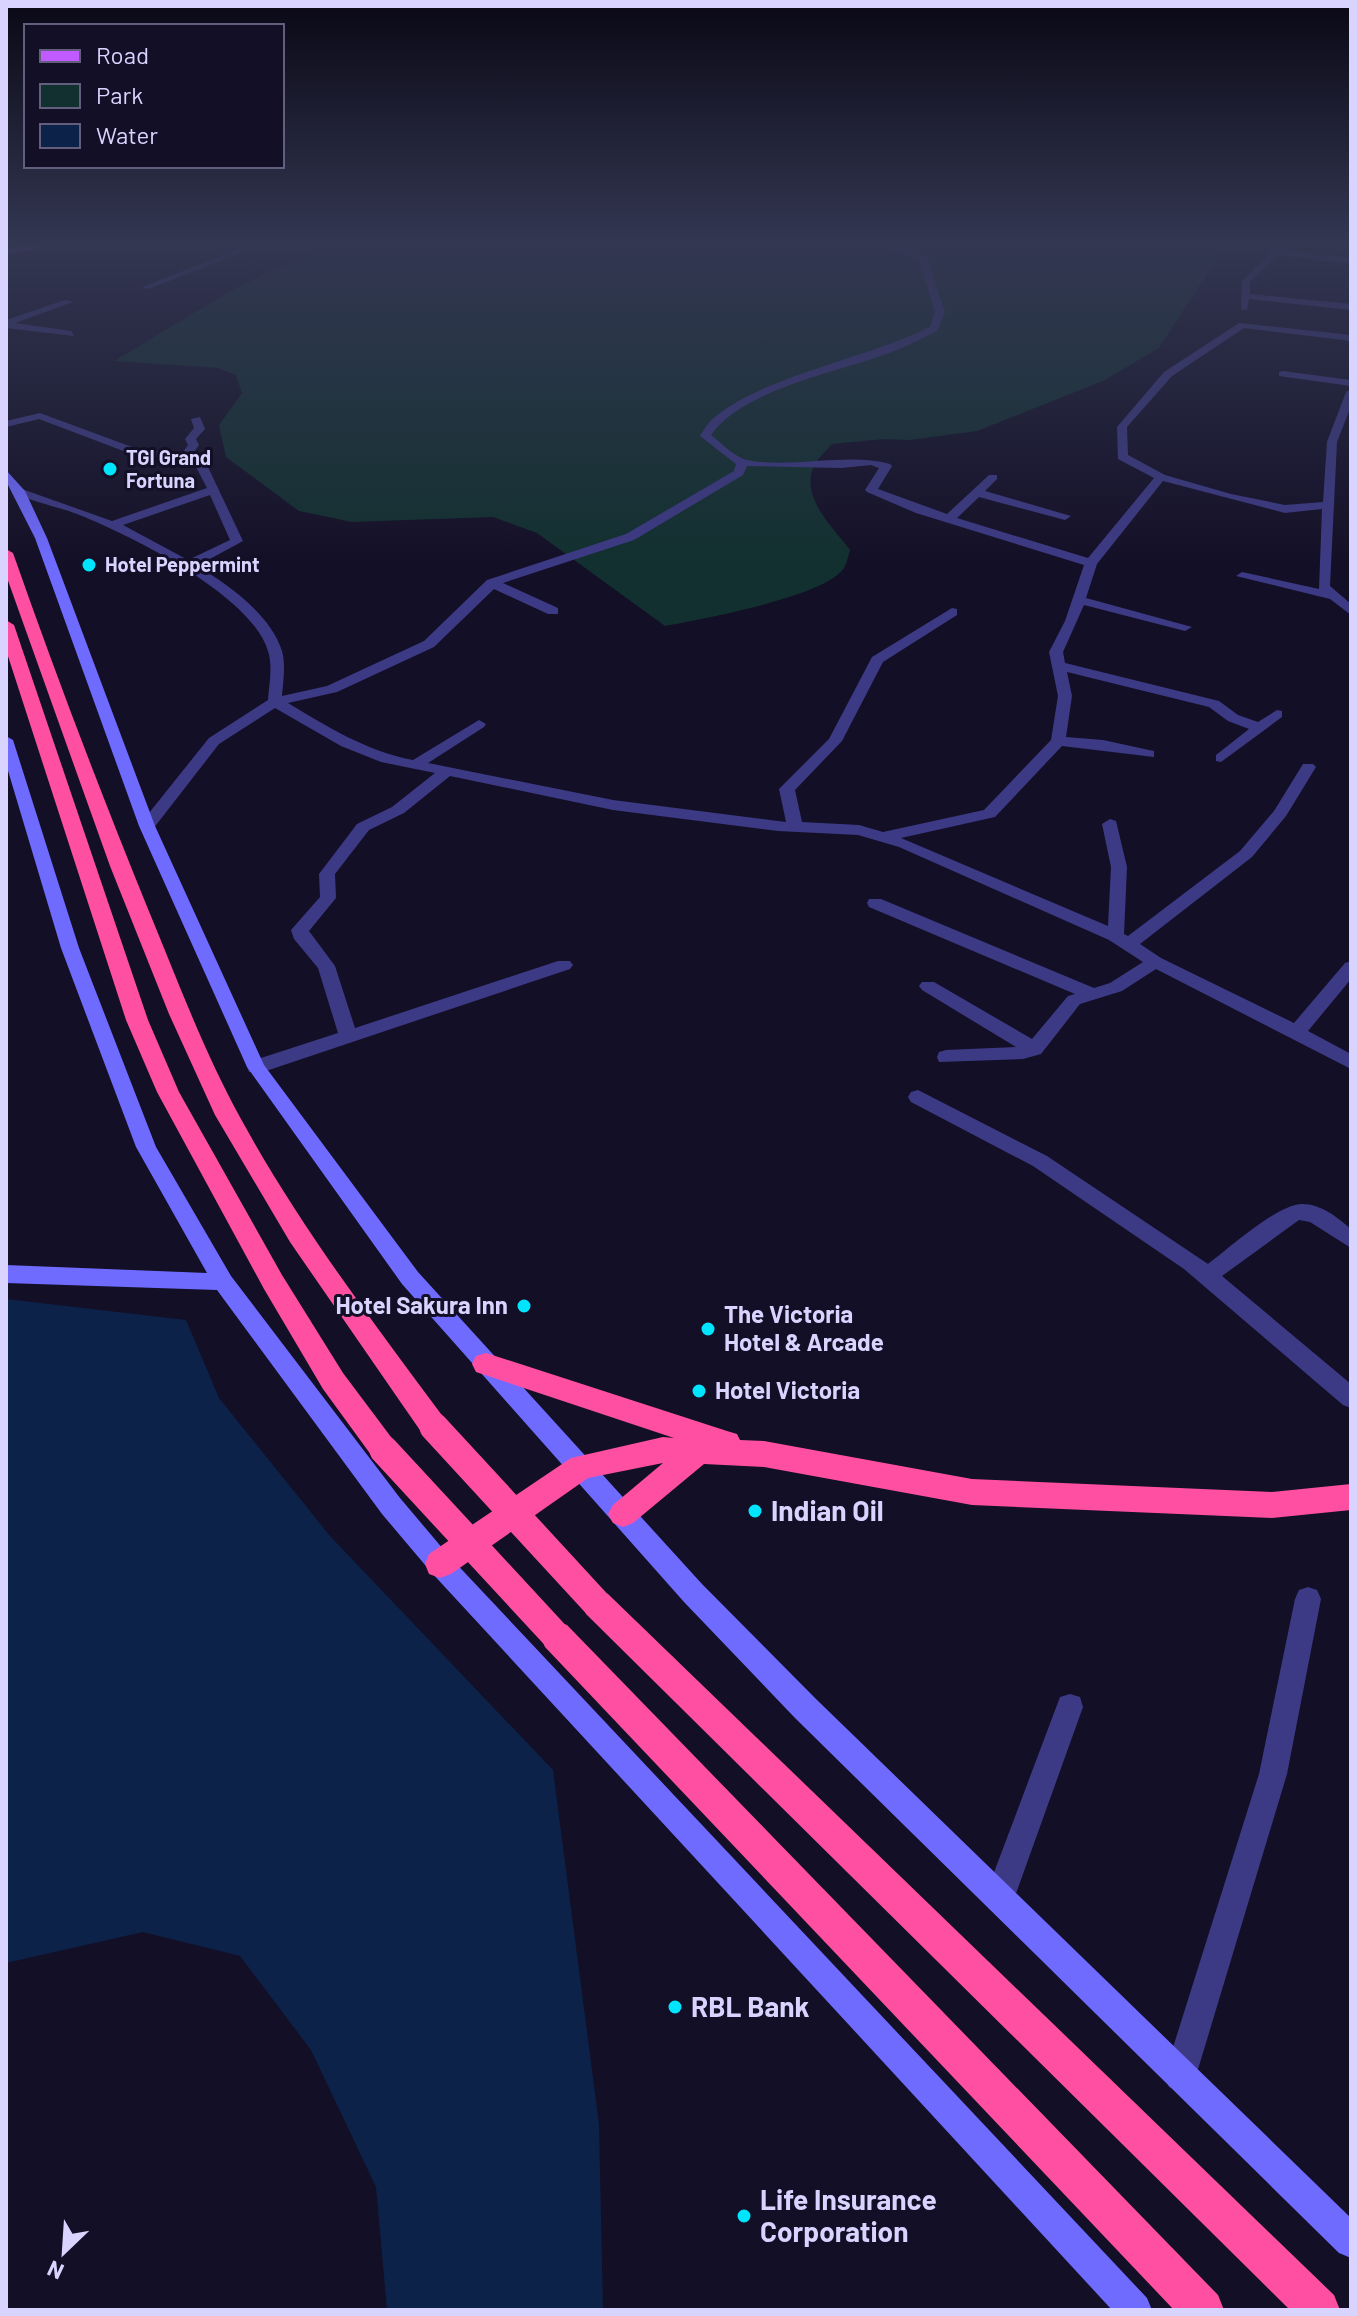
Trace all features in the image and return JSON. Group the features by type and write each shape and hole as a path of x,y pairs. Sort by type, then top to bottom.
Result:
{"highway":[{"path":"6,553 82,767 191,1044 229,1118 290,1221 434,1427 597,1604 1319,2310"},
{"path":"6,625 137,1020 168,1092 333,1381 384,1450 556,1636 1203,2310"},
{"path":"486,1364 764,1454 972,1492 1272,1505 1351,1497"},
{"path":"440,1564 581,1467 663,1450 764,1454"},
{"path":"623,1514 699,1451"}],"street":[{"path":"892,349 772,391 718,418 705,436 742,463 841,465 871,462 886,466 871,490 1091,563"},
{"path":"1206,349 1168,374 1122,427 1122,457 1161,477 1285,509 1329,505"},
{"path":"1283,374 1351,383"},
{"path":"1351,392 1332,442 1324,587 1351,611"},
{"path":"6,424 40,416 138,453 186,456 201,465 215,498 228,515 237,541 187,566"},
{"path":"186,456 194,445 190,439 200,429 196,419"},
{"path":"147,826 214,741 275,702 332,689 429,644 492,583 630,537 739,473 742,463"},
{"path":"6,473 19,491 41,538 147,826 256,1067 410,1278 693,1593 805,1708 1351,2241"},
{"path":"950,518 993,477"},
{"path":"882,837 989,814 1058,741 1065,696 1056,652 1091,563 1161,477"},
{"path":"111,525 214,490"},
{"path":"19,491 76,507 111,525 187,566 257,618 275,650 275,702"},
{"path":"977,493 1065,516"},
{"path":"1242,576 1334,596"},
{"path":"492,583 553,611"},
{"path":"1079,600 1185,627"},
{"path":"795,827 787,789 835,741 877,660 952,612"},
{"path":"1059,666 1214,704 1233,718 1260,728"},
{"path":"275,702 346,743 386,759 613,805 795,827 859,830 905,844 1122,940 1155,962 1351,1062"},
{"path":"1221,758 1277,714"},
{"path":"415,765 479,724"},
{"path":"6,740 70,948 146,1147 223,1282 391,1506 440,1564 1135,2310"},
{"path":"1058,741 1103,744 1149,754"},
{"path":"1122,940 1246,854 1280,813 1308,767"},
{"path":"348,1036 326,966 300,935 300,930 328,898 327,874 356,835 372,821 398,810 447,771"},
{"path":"1110,824 1120,852 1122,940"},
{"path":"875,903 1092,994"},
{"path":"946,1057 1023,1053 1034,1049 1074,1000 1116,987 1155,962"},
{"path":"256,1067 564,965"},
{"path":"1297,1032 1351,967"},
{"path":"928,986 1034,1049"},
{"path":"918,1097 1040,1161 1207,1276 1351,1398"},
{"path":"1207,1276 1294,1213 1306,1211 1317,1214 1351,1240"},
{"path":"6,1274 223,1282"},
{"path":"1180,2076 1273,1774 1308,1599"},
{"path":"999,1899 1070,1707"}],"green space":[{"path":"134,349 1157,349 1103,381 977,431 909,440 832,444 815,464 811,488 820,510 850,550 844,568 832,579 789,597 665,626 537,533 493,517 352,522 299,511 226,457 219,425 242,393 236,375 218,368 114,361"}],"water":[{"path":"6,1299 186,1320 219,1398 330,1536 553,1770 599,2124 603,2310 387,2310 376,2187 311,2050 240,1956 143,1932 6,1963"}],"place":[{"name":"TGI Grand Fortuna","path":"110,469"},
{"name":"Hotel Peppermint","path":"89,565"},
{"name":"Hotel Sakura Inn","path":"524,1306"},
{"name":"The Victoria Hotel & Arcade","path":"708,1329"},
{"name":"Hotel Victoria","path":"699,1391"},
{"name":"Indian Oil","path":"755,1511"},
{"name":"RBL Bank","path":"675,2007"},
{"name":"Life Insurance Corporation","path":"744,2216"}]}
